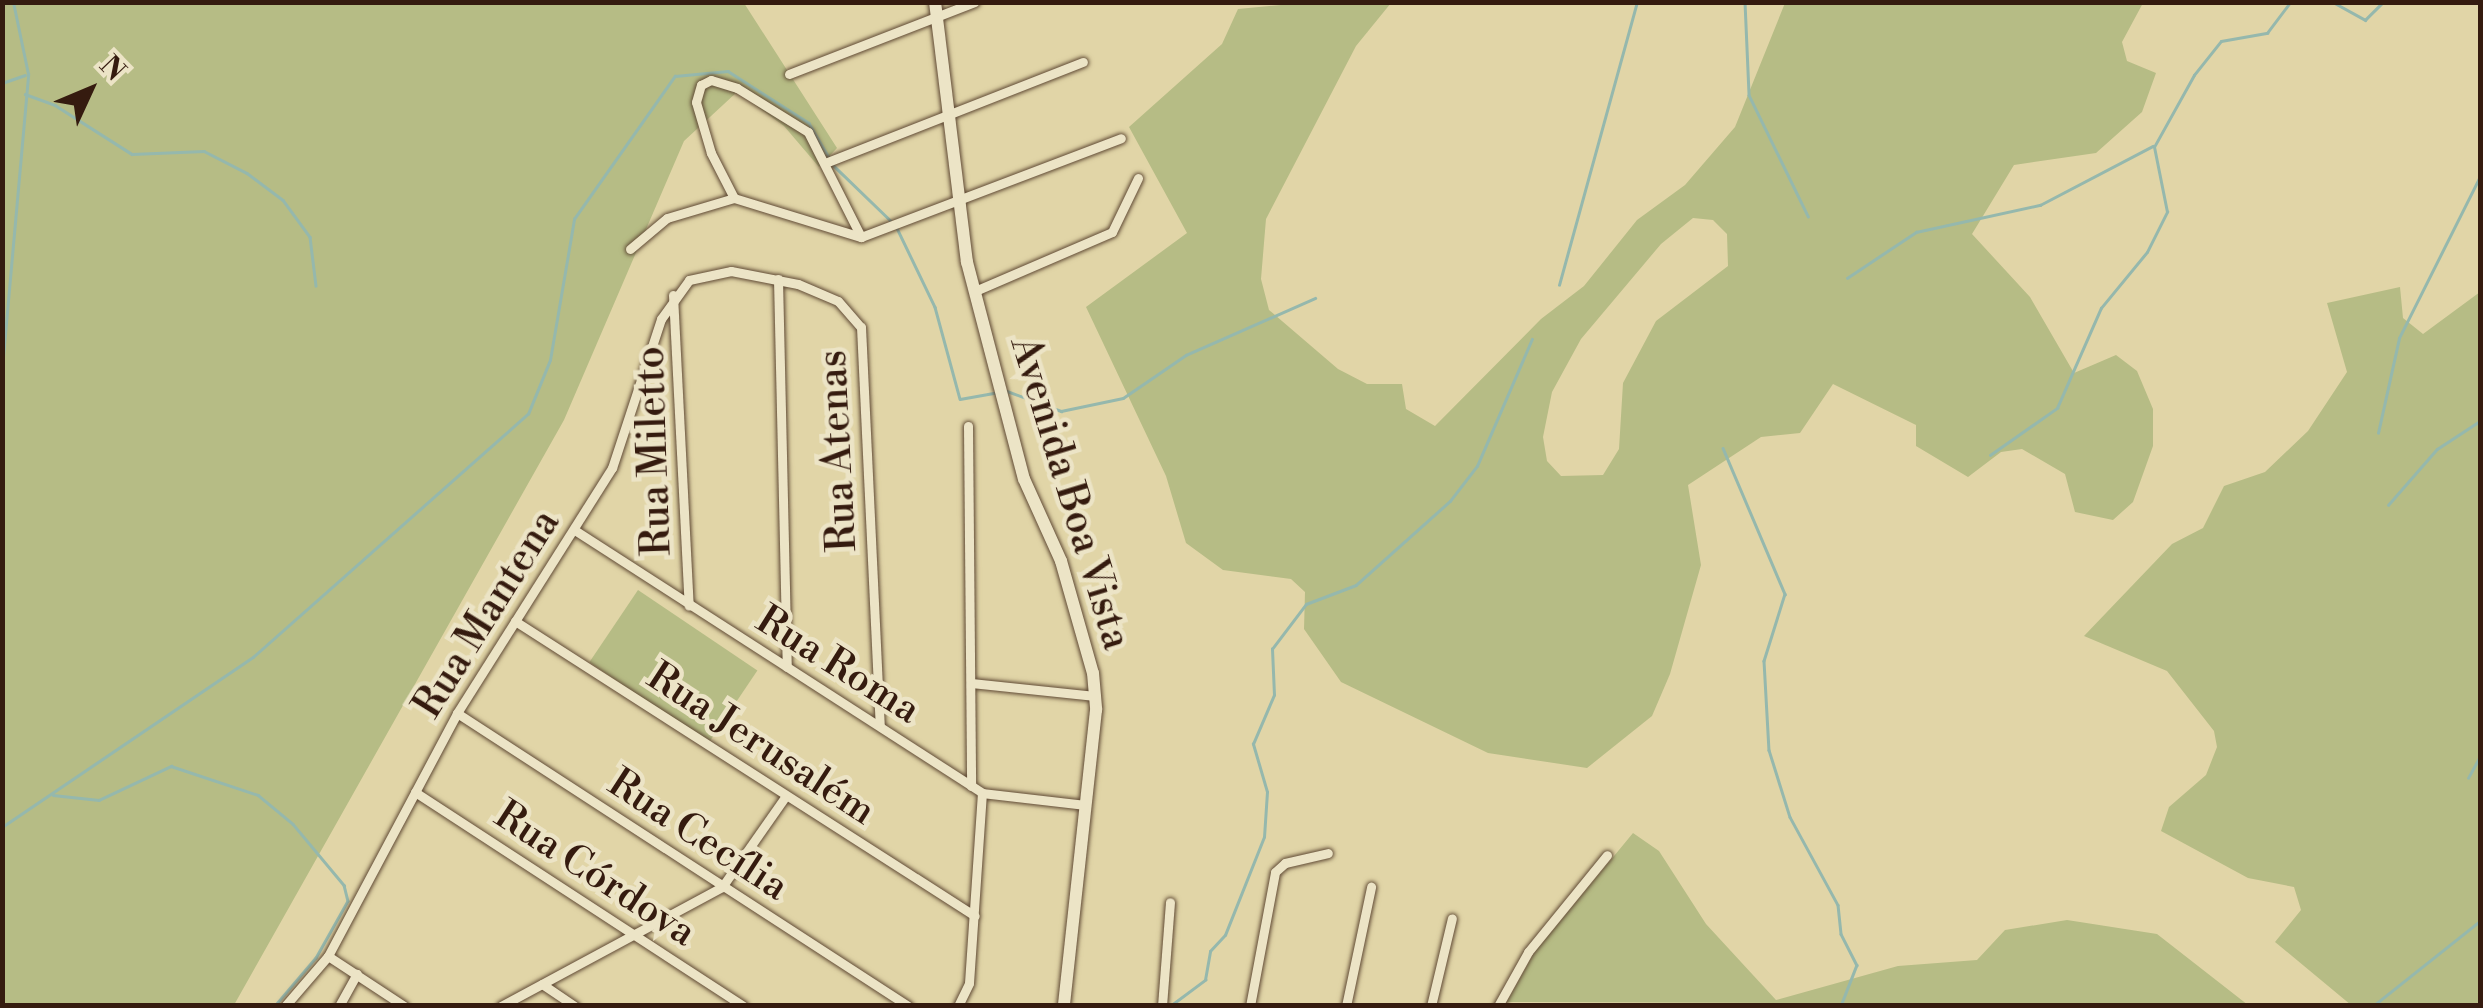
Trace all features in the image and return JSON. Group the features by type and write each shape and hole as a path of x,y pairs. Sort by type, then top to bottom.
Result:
{"street":[{"name":"Avenida Boa Vista","path":"935,2 957,202 975,290 1024,479 1077,610 1095,696 1064,1006"},
{"path":"789,74 975,2"},
{"path":"824,163 946,110 1084,62"},
{"path":"734,198 700,123 697,95 706,82 730,85 801,126 860,237"},
{"path":"630,249 667,218 734,198 860,237 1121,138"},
{"path":"975,290 1112,232 1138,178"},
{"name":"Rua Atenas","path":"673,295 689,280 714,272 778,278 838,301 864,337 880,725"},
{"path":"778,278 787,668"},
{"name":"Rua Mantena","path":"285,1006 328,956 458,713 576,530 619,453 648,353 673,295"},
{"name":"Rua Miletto","path":"673,295 689,606"},
{"path":"968,426 972,786"},
{"name":"Rua Roma","path":"576,530 982,793 1085,805"},
{"name":"Rua Jerusalém","path":"515,620 974,916"},
{"path":"971,683 1095,696"},
{"name":"Rua Cecília","path":"458,713 908,1006"},
{"name":"Rua Córdova","path":"416,792 743,1006"},
{"path":"958,1006 969,984 982,793"},
{"path":"501,1006 722,888 786,797"},
{"path":"1250,1006 1276,872 1285,862 1328,853"},
{"path":"1498,1006 1528,952 1606,854"},
{"path":"1346,1006 1371,887"},
{"path":"1162,1006 1170,902"},
{"path":"1430,1006 1452,918"},
{"path":"328,956 404,1006"},
{"path":"339,1006 357,974"},
{"path":"542,984 574,1006"}],"green space":[{"path":"1314,2 1391,3 1356,46 1266,219 1261,279 1269,310 1338,369 1367,384 1402,384 1406,409 1435,426 1541,319 1584,286 1637,220 1685,185 1735,127 1785,3 2143,3 2122,42 2127,61 2156,73 2142,112 2096,153 2014,165 1972,234 2030,297 2074,373 2116,355 2137,371 2153,409 2153,446 2133,502 2113,520 2075,512 2065,474 2022,449 2001,452 1968,477 1916,446 1916,425 1833,384 1800,433 1761,437 1688,485 1701,565 1670,674 1652,716 1587,768 1488,753 1341,682 1304,629 1305,592 1291,579 1223,570 1186,543 1166,476 1086,307 1187,233 1129,127 1222,44 1238,9","holes":["1693,218 1713,220 1727,234 1728,266 1656,321 1623,383 1619,449 1603,475 1561,476 1547,461 1543,437 1552,392 1581,339 1661,244"]},
{"path":"2,3 744,3 837,148 819,167 784,126 737,92 684,141 564,420 234,1005 3,1005"},
{"path":"2400,287 2403,318 2423,334 2480,292 2480,1005 2351,1005 2275,942 2301,910 2294,887 2248,878 2161,831 2169,807 2206,775 2217,747 2214,731 2167,671 2084,636 2172,544 2203,528 2224,486 2265,472 2308,431 2347,372 2327,303"},
{"path":"638,590 757,671 709,743 589,662"},
{"path":"1633,833 1659,851 1706,924 1776,1000 1898,966 1977,960 2005,930 2067,920 2157,934 2248,1005 1507,1002 1534,953"}],"waterway":[{"path":"2,368 28,74 13,2"},
{"path":"1559,285 1637,2"},
{"path":"1745,2 1749,95 1808,216"},
{"path":"1990,455 2057,408 2101,308 2147,252 2167,212 2154,147 2194,75 2221,41 2267,33 2290,2"},
{"path":"2333,2 2365,20 2383,2"},
{"path":"2,827 253,657 528,414 550,360 574,219 675,76 728,71 809,123 829,157"},
{"path":"2,83 25,75"},
{"path":"25,94 55,105 132,154 204,151 247,173 283,200 310,237 316,286"},
{"path":"1847,278 1916,232 2040,205 2153,146"},
{"path":"832,164 890,220"},
{"path":"2378,433 2399,338 2480,176"},
{"path":"896,226 935,307 960,399 994,393"},
{"path":"1007,391 1061,411 1123,398 1186,355 1315,298"},
{"path":"1170,1006 1205,980 1210,951 1225,935 1264,837 1267,792 1253,744 1274,695 1272,649 1306,604 1356,585 1450,501 1477,466 1532,339"},
{"path":"2388,505 2437,449 2480,421"},
{"path":"1723,448 1785,594 1764,661 1769,750 1790,817 1838,905 1841,934 1857,965 1841,1006"},
{"path":"2468,778 2480,756"},
{"path":"53,795 99,800 171,766 258,795 293,824 344,885 348,901 316,958 275,1006"},
{"path":"2373,1006 2480,921"}]}
